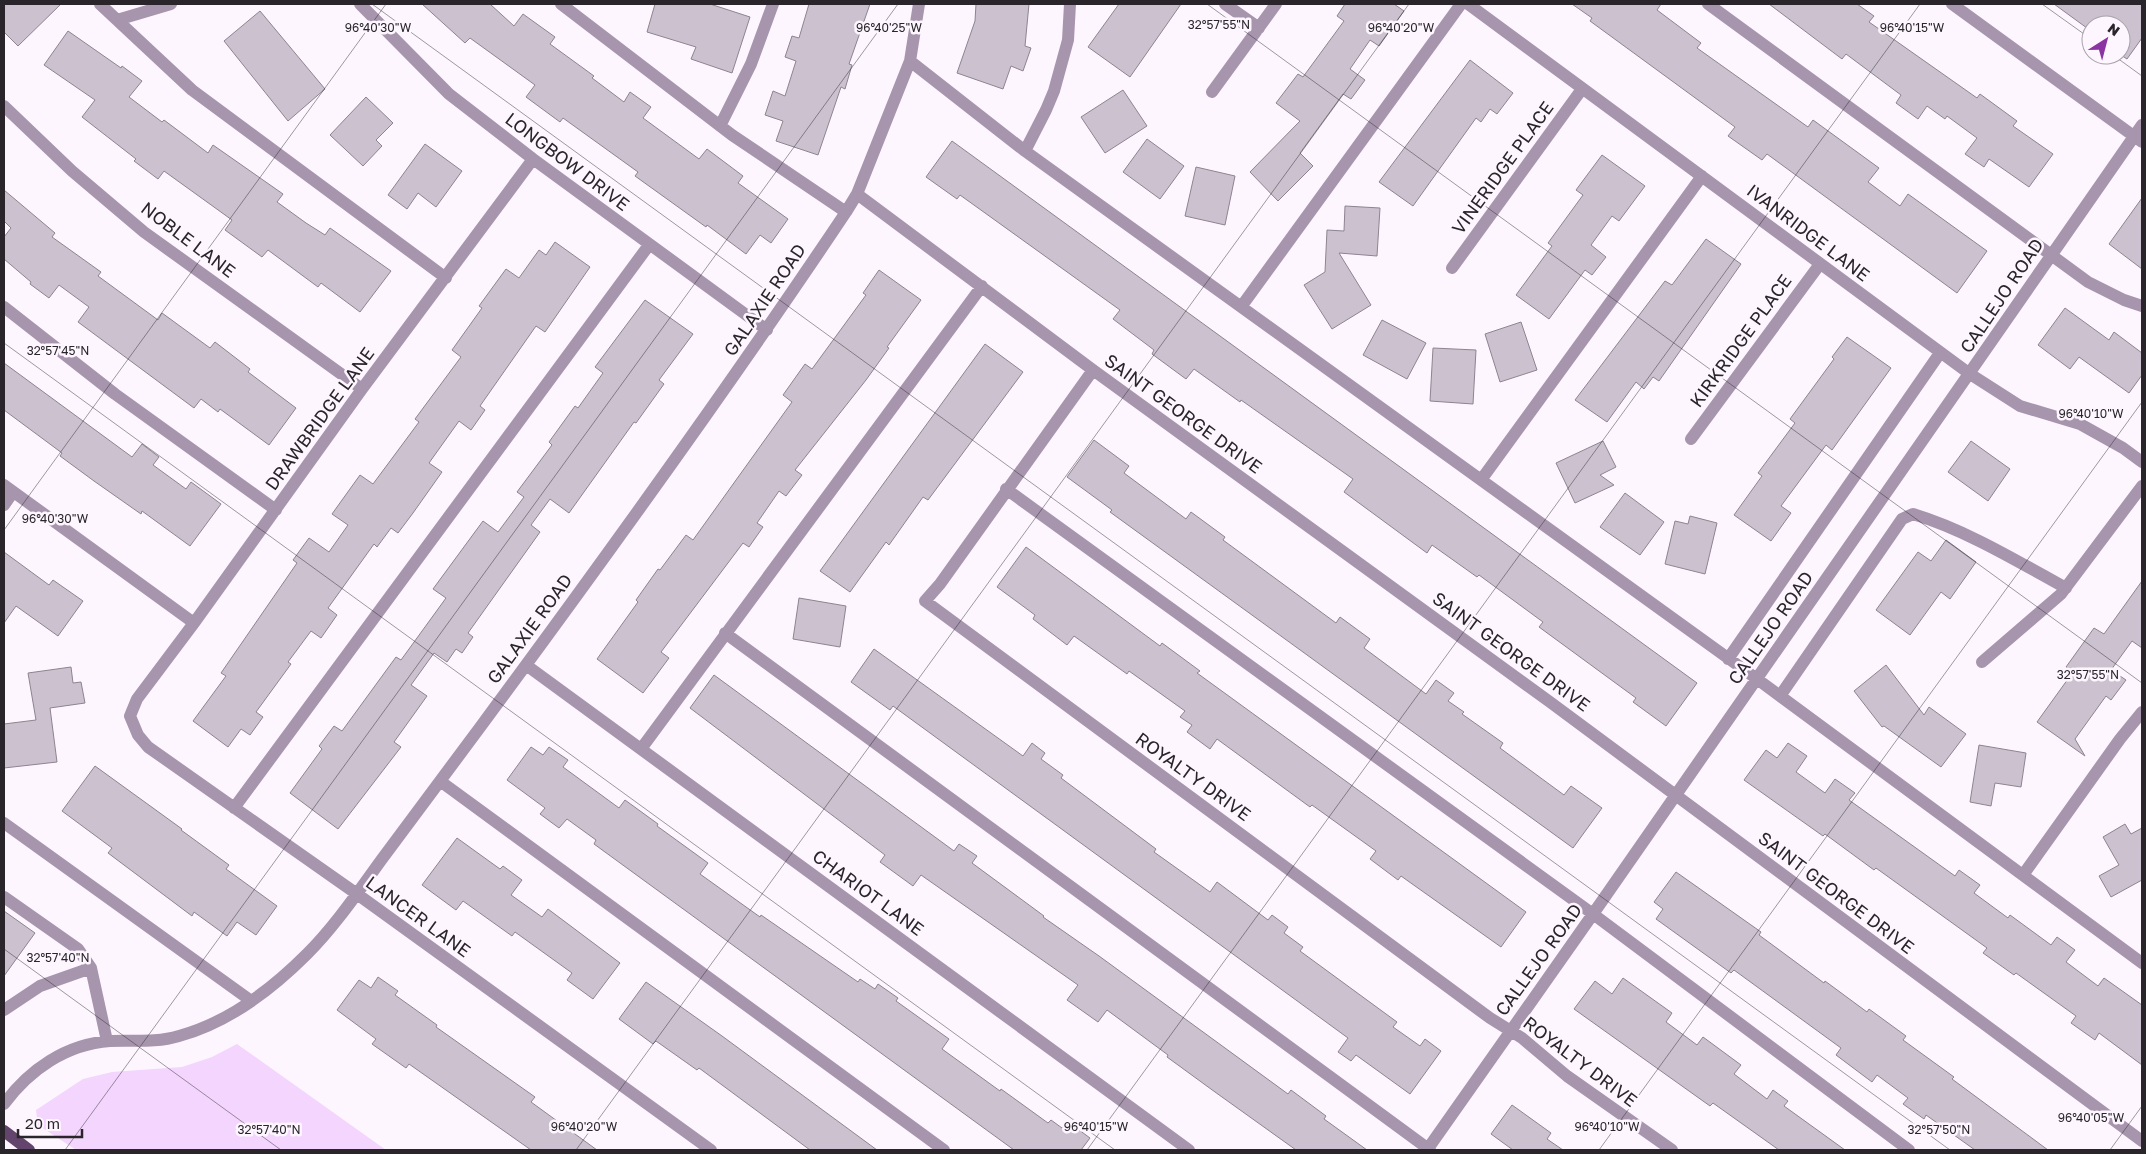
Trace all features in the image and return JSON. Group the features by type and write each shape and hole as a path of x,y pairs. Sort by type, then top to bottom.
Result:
{"main road":[{"path":"4,1131 29,1150"}],"street":[{"path":"100,4 192,90 446,278"},
{"path":"117,20 171,4"},
{"name":"LONGBOW DRIVE","path":"360,4 449,94 533,159 767,330"},
{"path":"561,4 720,126 846,212"},
{"path":"720,126 751,64 773,4"},
{"name":"GALAXIE ROAD","path":"4,1104 25,1080 61,1053 81,1046 107,1041 158,1041 182,1036 206,1026 250,1000 275,983 308,953 357,894 526,666 767,330 846,212 857,194 910,61 919,4"},
{"path":"1025,151 1054,90 1068,40 1070,4"},
{"path":"1225,4 1259,28"},
{"path":"1212,92 1276,4"},
{"path":"1241,307 1461,4"},
{"name":"IVANRIDGE LANE","path":"1468,4 1970,374 2020,406 2080,424 2123,448 2142,462"},
{"path":"1708,4 2088,282 2124,300 2142,306"},
{"path":"1952,4 2138,140"},
{"path":"910,61 1025,151 1757,679 2142,963"},
{"name":"VINERIDGE PLACE","path":"1452,268 1582,89"},
{"name":"NOBLE LANE","path":"4,106 72,170 144,232 362,389"},
{"name":"CALLEJO ROAD","path":"1428,1150 1970,374 2051,255 2138,140 2142,125"},
{"name":"DRAWBRIDGE LANE","path":"137,699 362,389 533,159"},
{"path":"1481,480 1702,176"},
{"name":"SAINT GEORGE DRIVE","path":"857,194 1093,370 1550,702 2142,1141"},
{"path":"234,808 649,244"},
{"name":"KIRKRIDGE PLACE","path":"1691,439 1820,264"},
{"path":"641,749 982,286"},
{"path":"4,307 115,394 276,510"},
{"path":"1728,658 1940,353"},
{"name":"ROYALTY DRIVE","path":"1093,370 1006,489 940,584 925,602 1510,1031 1567,1076 1672,1150"},
{"path":"1982,662 2030,622 2066,588 2142,486"},
{"path":"4,505 8,489 194,623"},
{"path":"1006,489 1593,914 1909,1150"},
{"path":"1780,696 1902,519 1913,514 1933,520 2016,560 2066,588"},
{"path":"725,633 1428,1150"},
{"name":"CHARIOT LANE","path":"526,666 1190,1150"},
{"name":"LANCER LANE","path":"137,699 130,716 138,735 148,747 357,894 711,1150"},
{"path":"2023,875 2142,712"},
{"path":"440,781 944,1150"},
{"path":"4,823 250,1000"},
{"path":"4,897 78,949 91,968 107,1041"},
{"path":"4,1010 40,986 91,968"}],"shaded area":[{"path":"237,1044 386,1150 76,1150 38,1125 36,1110 83,1079 112,1072 182,1067 212,1057"}],"building":[{"path":"4,4 61,4 18,46 4,32"},
{"path":"422,4 490,4 514,26 523,14 555,37 550,44 594,76 592,78 624,102 630,92 651,107 643,118 699,159 707,149 743,176 738,183 788,219 771,243 760,235 746,254 635,176 638,172 563,118 560,122 526,97 535,85 470,38 465,43"},
{"path":"655,4 710,4 750,17 732,73 691,59 696,47 647,32"},
{"path":"809,4 870,4 849,64 852,65 845,89 841,87 818,155 776,141 783,121 765,115 773,91 785,96 796,61 785,57 792,36 799,38"},
{"path":"976,4 1029,4 1025,46 1031,48 1023,71 1011,66 1003,89 957,73 975,21"},
{"path":"1119,4 1181,4 1130,77 1088,47"},
{"path":"1345,4 1394,4 1404,11 1379,46 1370,40 1350,69 1365,80 1351,99 1343,94 1300,153 1313,166 1278,201 1250,172 1300,121 1276,103 1298,74 1303,77 1344,21 1337,16"},
{"path":"1572,4 1661,4 1657,10 1701,43 1697,48 1808,127 1813,120 1879,168 1868,182 1900,206 1908,194 1987,251 1957,293 1767,154 1762,160 1728,136 1735,127 1590,21 1592,18"},
{"path":"1769,4 1857,4 1874,16 1869,22 1977,98 1980,94 2017,121 2013,126 2053,154 2029,187 1989,159 1984,167 1965,154 1977,138 1947,116 1945,119 1927,106 1918,119 1896,103 1901,95 1846,54 1842,59"},
{"path":"2054,4 2142,4 2142,38 2131,53 2131,15 2081,15 2081,24"},
{"path":"260,11 325,89 288,121 224,41"},
{"path":"68,31 142,81 129,97 162,122 164,120 208,153 213,145 283,194 277,202 306,223 325,235 330,228 391,271 360,312 321,283 318,287 268,250 262,257 225,230 232,220 164,171 158,179 134,161 136,159 82,117 95,100 44,65"},
{"path":"1470,60 1513,93 1497,114 1490,109 1481,122 1476,118 1413,206 1379,182"},
{"path":"1123,90 1147,126 1105,153 1081,117"},
{"path":"366,97 393,123 376,140 382,146 363,166 330,135"},
{"path":"1147,139 1184,166 1160,199 1123,172"},
{"path":"952,141 1697,683 1666,726 1633,702 1636,698 1539,627 1543,622 1479,575 1477,577 1432,545 1427,553 1344,492 1353,479 1194,369 1186,379 1152,354 1154,350 1113,319 1120,310 960,195 957,199 926,177"},
{"path":"425,144 462,171 436,207 418,193 407,209 388,195"},
{"path":"1602,155 1645,186 1619,221 1612,216 1591,245 1606,257 1592,275 1585,270 1549,319 1516,295 1552,246 1548,243 1583,195 1576,190"},
{"path":"1196,167 1235,176 1225,225 1185,216"},
{"path":"4,190 55,233 52,237 101,272 98,276 158,320 162,313 210,348 215,342 250,369 248,372 296,408 269,445 220,409 218,412 201,399 194,408 78,322 89,307 59,285 49,298 30,284 31,282 4,259 4,237 11,228 4,221"},
{"path":"2142,198 2142,269 2109,244"},
{"path":"1345,206 1380,208 1377,256 1339,253 1371,305 1332,329 1304,285 1325,272 1327,230 1344,231"},
{"path":"1706,239 1741,264 1659,381 1653,377 1644,389 1636,382 1607,422 1575,400 1665,281 1672,285"},
{"path":"555,242 590,267 545,332 536,326 480,406 485,410 471,430 459,421 429,463 442,472 413,513 398,533 391,528 377,547 374,544 328,608 337,615 321,638 311,631 288,662 291,664 256,712 263,717 250,735 241,729 228,747 193,721 226,676 221,673 297,563 293,560 309,538 329,552 348,525 332,514 360,475 373,484 419,422 415,419 461,357 452,350 482,308 479,306 506,269 519,278 539,250 546,255"},
{"path":"879,270 921,300 866,380 795,470 802,475 786,496 779,491 757,523 763,527 749,547 743,543 661,652 669,658 643,693 597,659 638,602 636,600 658,569 660,570 686,535 693,540 792,402 783,395 805,364 812,369 866,295 863,293"},
{"path":"645,300 693,334 659,380 664,384 636,423 634,422 569,513 550,499 531,525 540,532 468,633 473,637 462,653 456,649 447,662 434,653 411,685 427,696 394,742 401,747 338,829 290,793 322,749 319,746 334,726 342,731 396,657 401,660 446,598 433,589 483,521 498,532 524,497 517,492 552,445 549,442 575,406 578,408 603,373 595,367"},
{"path":"2065,308 2109,340 2114,332 2142,353 2142,375 2129,393 2079,357 2070,369 2038,345"},
{"path":"1382,320 1426,343 1407,379 1363,355"},
{"path":"1521,322 1537,370 1500,382 1485,334"},
{"path":"1847,337 1891,368 1832,450 1826,445 1781,506 1791,513 1771,541 1734,515 1762,476 1758,473 1795,423 1790,419 1834,359 1832,357"},
{"path":"985,344 1023,372 928,500 923,497 889,545 886,542 850,592 820,571"},
{"path":"1433,348 1476,350 1473,404 1430,401"},
{"path":"4,363 132,457 142,444 159,457 153,465 186,489 191,482 221,504 190,546 142,511 141,514 94,481 60,456 62,453 4,410"},
{"path":"1094,440 1129,466 1124,473 1186,519 1191,512 1225,537 1223,540 1336,623 1340,617 1370,639 1364,648 1426,694 1436,680 1454,693 1448,701 1464,712 1462,714 1503,743 1500,748 1564,795 1571,786 1602,808 1573,848 1110,512 1112,510 1067,477"},
{"path":"1603,441 1616,467 1600,475 1614,485 1575,503 1556,463"},
{"path":"1971,441 2010,469 1988,501 1948,472"},
{"path":"1625,493 1664,522 1640,555 1600,527"},
{"path":"1690,516 1717,523 1705,574 1665,564 1675,521 1688,524"},
{"path":"1946,540 1976,562 1950,599 1941,592 1910,635 1876,610 1918,552 1931,561"},
{"path":"1026,547 1160,646 1162,643 1200,671 1197,673 1526,912 1501,947 1401,876 1398,880 1370,859 1376,851 1312,805 1310,807 1217,739 1210,749 1187,732 1192,725 1180,717 1185,711 1129,671 1127,674 1074,636 1067,645 1033,619 1035,615 997,587"},
{"path":"4,552 49,585 53,580 83,601 58,636 16,606 4,623"},
{"path":"2142,581 2142,648 2132,641 2111,670 2126,680 2111,700 2106,696 2075,739 2085,756 2037,722 2073,672 2066,667 2094,628 2104,634"},
{"path":"799,598 846,606 840,647 793,639"},
{"path":"874,649 1023,756 1032,743 1045,753 1041,759 1063,775 1061,778 1156,849 1154,852 1210,892 1217,882 1268,920 1272,915 1288,927 1284,933 1303,947 1300,951 1397,1022 1393,1027 1420,1046 1425,1039 1441,1051 1410,1094 1356,1055 1351,1061 1338,1052 1348,1038 893,706 890,710 851,682"},
{"path":"1886,665 1924,715 1929,707 1966,734 1941,767 1884,726 1882,727 1854,691"},
{"path":"71,667 73,683 81,682 85,703 50,708 57,762 4,768 4,724 36,720 28,673"},
{"path":"714,675 954,851 959,844 977,856 972,863 1043,917 1288,1094 1291,1090 1326,1116 1324,1119 1367,1150 1296,1150 1167,1057 1168,1055 1107,1010 1098,1022 1067,1000 1078,985 921,875 913,886 880,862 885,855 690,708"},
{"path":"1788,743 1807,756 1796,772 1825,793 1835,779 1855,793 1849,800 1955,876 1959,870 1980,885 1974,893 2008,918 2010,915 2051,945 2057,937 2075,950 2066,962 2098,986 2104,978 2142,1005 2142,1065 2099,1033 2095,1040 2071,1023 2076,1016 2016,973 2014,975 1983,953 1987,948 1876,868 1874,870 1825,834 1823,836 1744,780 1766,750 1777,758"},
{"path":"1979,745 2026,753 2021,787 1995,783 1991,806 1970,802"},
{"path":"531,747 543,755 549,747 568,760 563,767 619,808 625,800 658,824 657,826 708,863 700,874 760,917 761,915 858,982 860,979 875,989 878,984 898,998 896,1001 949,1039 942,1049 1000,1091 1001,1089 1048,1123 1051,1120 1062,1128 1067,1121 1090,1138 1081,1150 1014,1150 594,844 596,840 567,819 559,828 540,814 545,808 507,780"},
{"path":"95,766 229,865 226,869 277,906 256,935 237,922 227,936 194,912 192,916 108,853 112,848 62,811"},
{"path":"2125,824 2131,834 2142,828 2142,880 2111,897 2099,876 2119,865 2103,837"},
{"path":"457,838 500,869 503,866 522,880 511,895 542,917 548,909 620,963 593,999 567,980 572,973 515,932 512,936 463,901 456,910 422,885"},
{"path":"1676,872 1761,932 1759,935 1824,983 1825,981 1867,1012 1869,1009 1906,1036 1903,1040 2048,1150 1975,1150 1926,1115 1924,1119 1903,1104 1908,1098 1877,1075 1872,1082 1836,1055 1841,1048 1734,970 1731,973 1656,919 1663,909 1654,902"},
{"path":"4,911 35,933 4,976"},
{"path":"378,977 398,991 395,995 437,1025 436,1027 535,1097 531,1102 597,1150 531,1150 409,1064 406,1068 372,1044 376,1039 337,1010 359,980 371,988"},
{"path":"1623,978 1672,1013 1666,1022 1697,1045 1703,1037 1741,1065 1734,1074 1767,1099 1773,1090 1788,1101 1784,1106 1845,1150 1779,1150 1713,1103 1710,1106 1574,1009 1595,981 1612,994"},
{"path":"646,982 877,1150 810,1150 699,1068 697,1070 656,1041 653,1044 619,1019"},
{"path":"1512,1105 1551,1133 1547,1139 1563,1150 1513,1150 1491,1134"}]}
